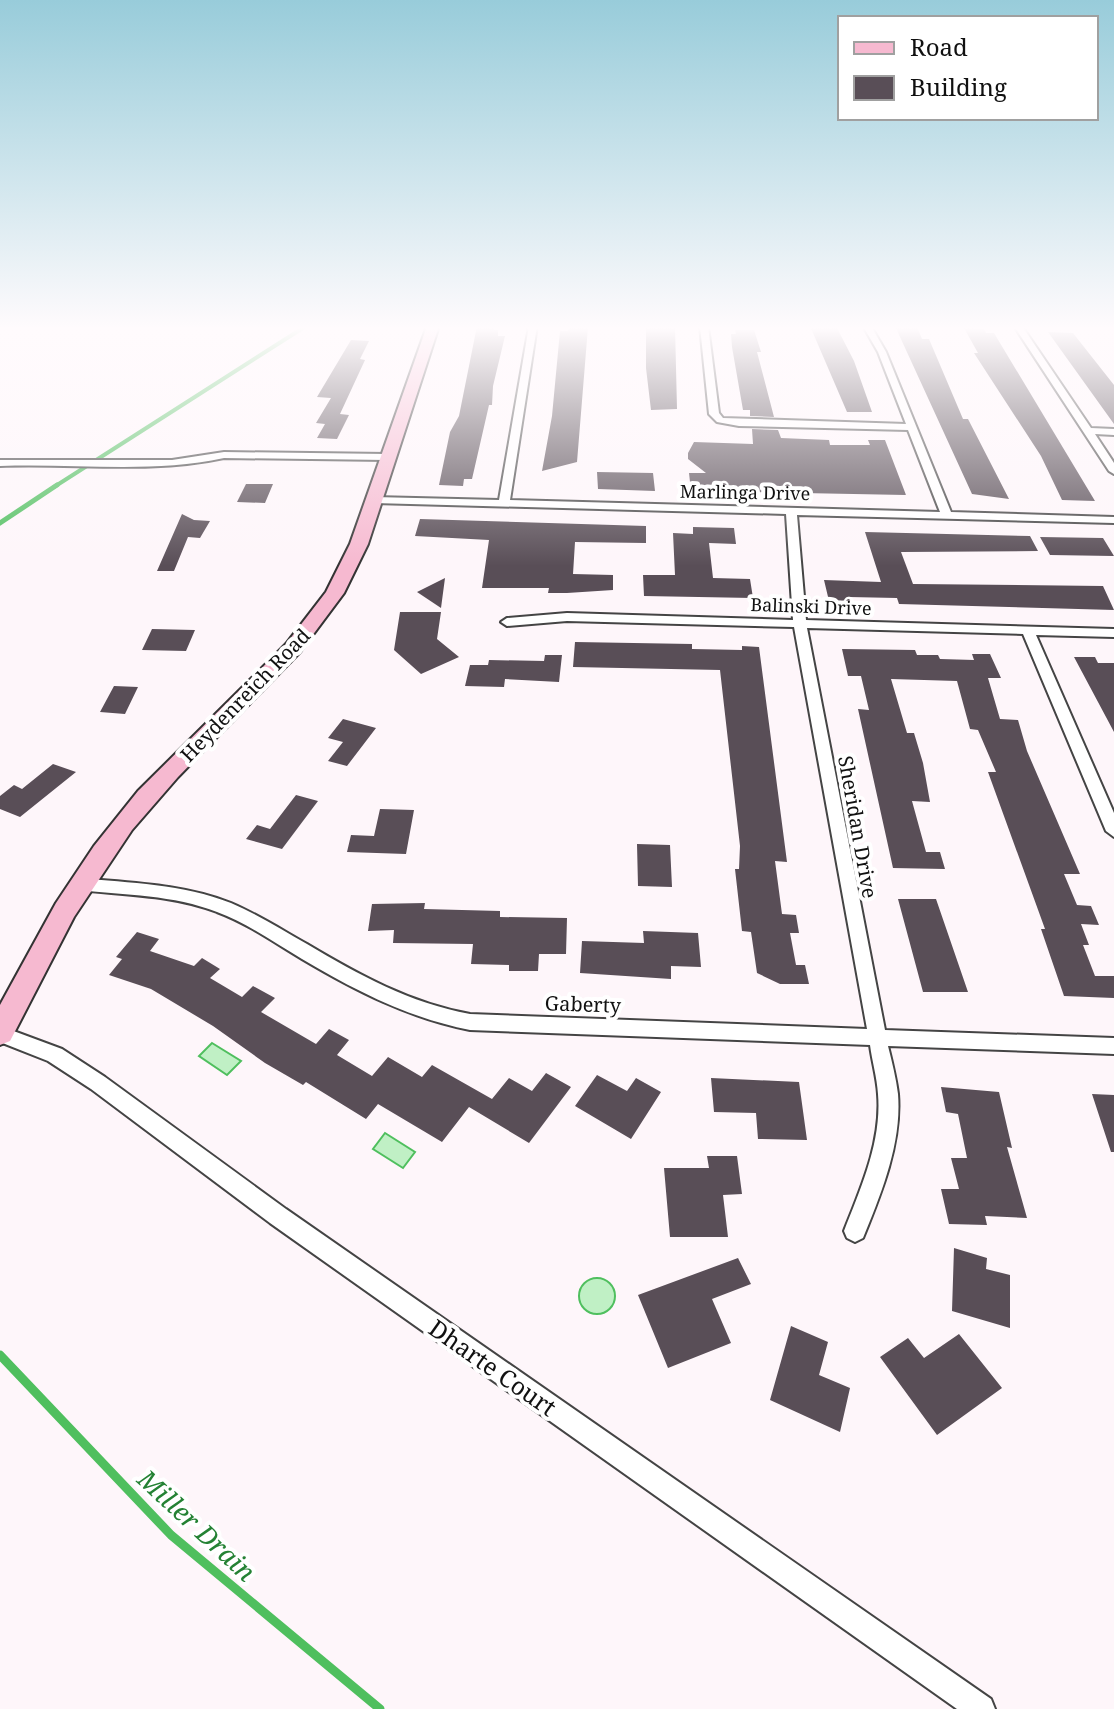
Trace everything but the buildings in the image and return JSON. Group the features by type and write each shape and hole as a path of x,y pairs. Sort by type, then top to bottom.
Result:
{"street":[{"name":"Heydenreich Road","path":"0,1034 37,957 79,884 146,798 302,639 334,594 355,556 405,406"},
{"path":"504,504 520,406"},
{"path":"713,406 714,414 725,422 912,427"},
{"path":"903,406 947,515"},
{"path":"1072,406 1114,471"},
{"path":"1089,431 1114,432"},
{"path":"0,463 209,459 220,464 271,460 386,462"},
{"name":"Marlinga Drive","path":"374,500 1114,520"},
{"name":"Sheridan Drive","path":"791,511 800,624 888,1093 889,1126 876,1177 855,1231"},
{"name":"Balinski Drive","path":"507,622 567,617 1114,633"},
{"path":"1028,631 1114,831"},
{"name":"Gaberty","path":"79,884 161,892 218,905 245,917 378,994 438,1018 470,1022 1114,1046"},
{"name":"Dharte Court","path":"0,1034 55,1055 98,1083 278,1216 981,1709"}],"shaded area":[{"path":"212,1043 241,1061 227,1075 199,1056"},
{"path":"385,1133 415,1152 403,1168 373,1149"},
{"path":"597,1278 610,1283 615,1296 610,1309 597,1314 584,1309 579,1296 584,1283"}],"waterway":[{"name":"Miller Drain","path":"54,487 181,406"},
{"name":"Miller Drain","path":"0,523 54,487"},
{"name":"Miller Drain","path":"0,1355 171,1535 380,1709"}]}
